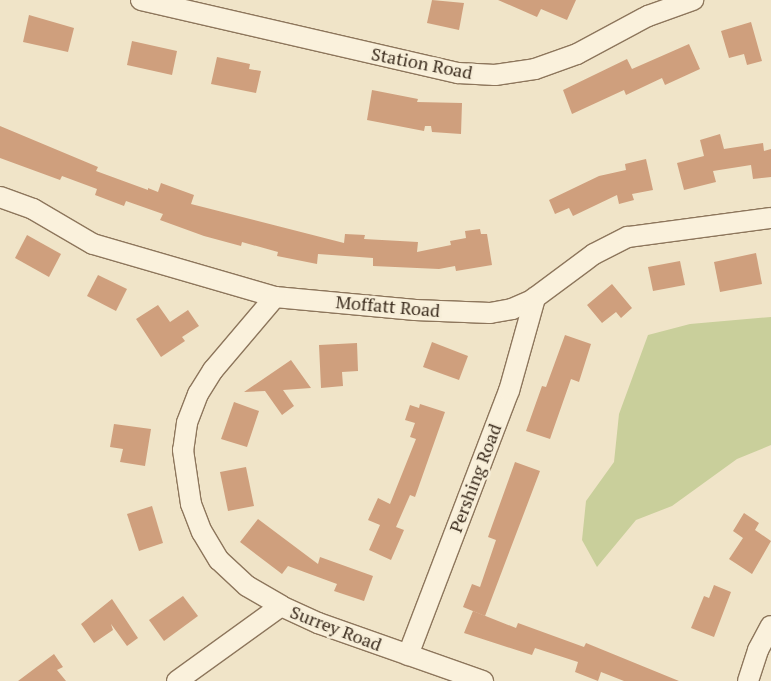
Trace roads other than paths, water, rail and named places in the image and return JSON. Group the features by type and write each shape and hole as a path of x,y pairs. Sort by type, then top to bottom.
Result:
{"street":[{"name":"Station Road","path":"141,0 458,73 495,75 535,69 577,54 648,8 693,0"},
{"name":"Moffatt Road","path":"0,198 33,209 93,244 275,297 415,310 490,313 512,309 535,298 594,254 628,237 771,218"},
{"path":"275,297 213,370 198,394 187,423 183,450 191,504 202,532 220,560 247,586 281,606"},
{"name":"Pershing Road","path":"408,655 509,391 535,298"},
{"name":"Surrey Road","path":"177,681 281,606 408,655 483,681"},
{"path":"748,681 758,650 771,626"}]}
